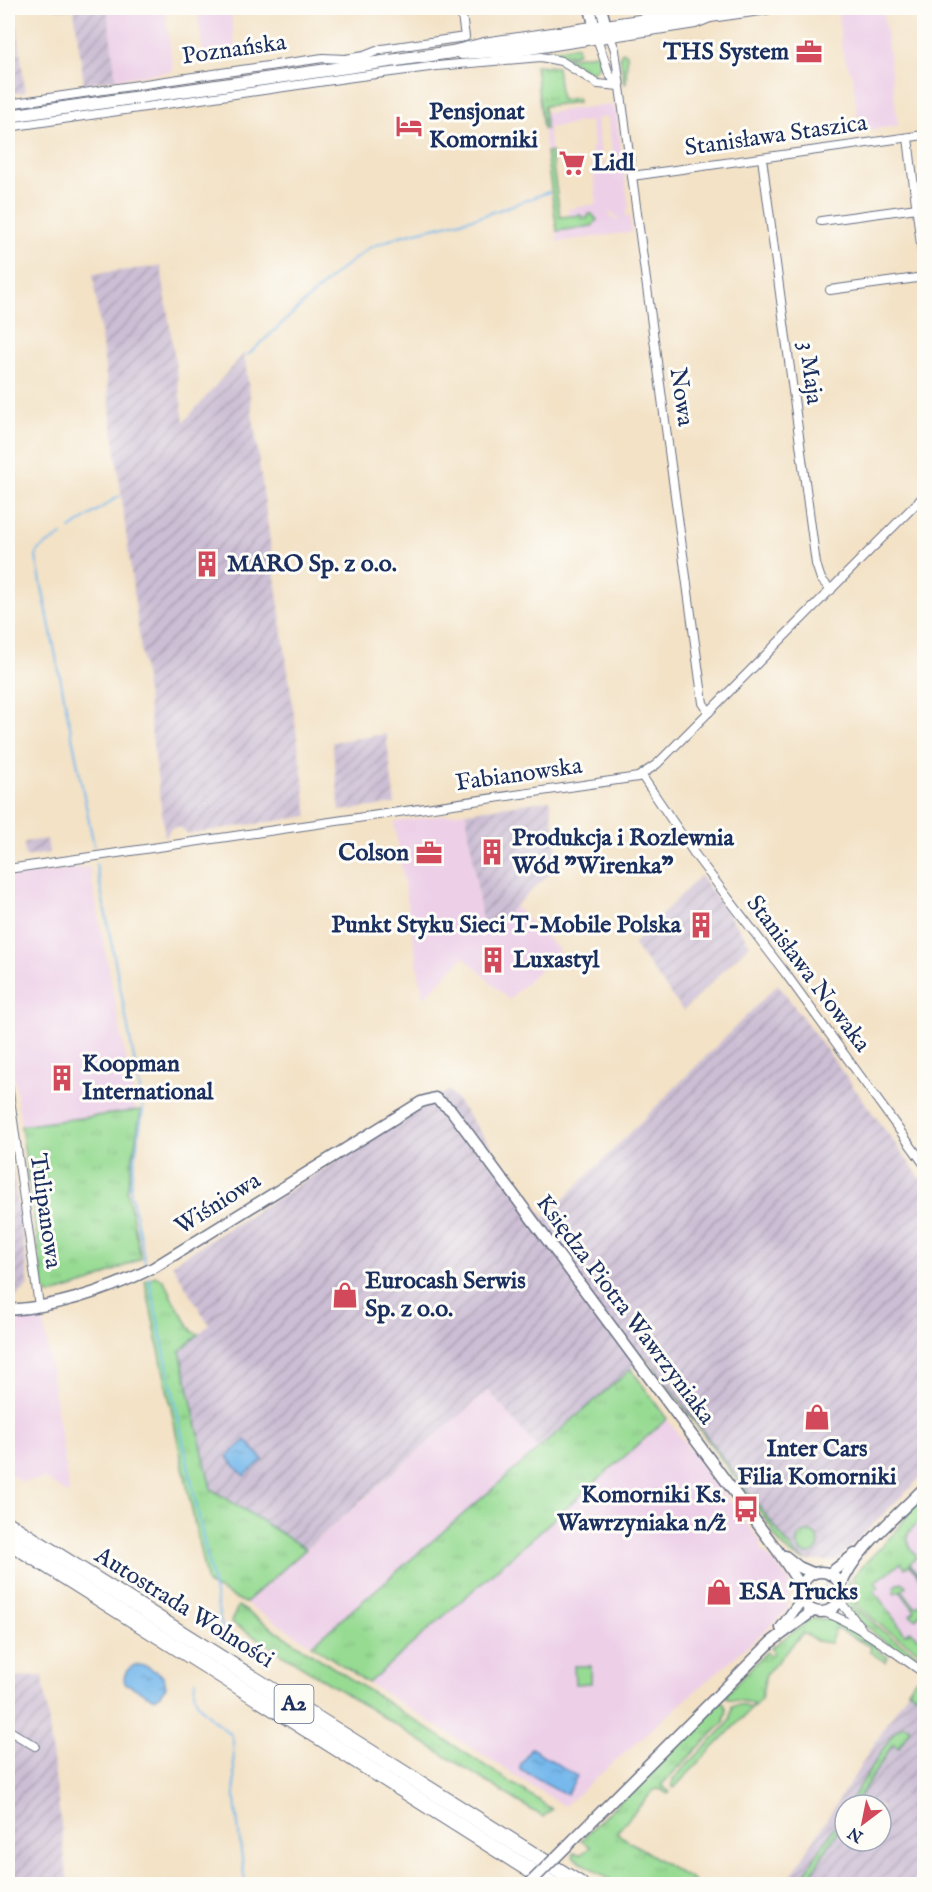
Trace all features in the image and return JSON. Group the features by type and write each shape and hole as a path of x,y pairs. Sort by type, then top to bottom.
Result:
{"highway":[{"name":"Autostrada Wolności","path":"8,1524 580,1884"},
{"name":"Autostrada Wolności","path":"8,1541 552,1884"}],"main road":[{"name":"Poznańska","path":"8,116 452,52 467,47 695,22 710,16 766,8"}],"street":[{"name":"Poznańska","path":"8,104 323,58 345,59 382,50 465,37 461,8"},
{"path":"590,8 602,32"},
{"path":"601,8 602,32"},
{"name":"Nowa","path":"602,32 615,50 703,703 709,712"},
{"path":"8,128 353,77 437,66 541,57 561,61 598,84 619,86"},
{"name":"Stanisława Staszica","path":"632,176 924,135"},
{"path":"908,138 924,269"},
{"name":"3 Maja","path":"762,158 816,564 821,579 831,590"},
{"path":"821,221 917,208"},
{"path":"830,290 924,277"},
{"path":"642,776 657,764 924,496"},
{"name":"Fabianowska","path":"8,869 505,798 642,776"},
{"name":"Stanisława Nowaka","path":"642,776 696,856 786,974 924,1164"},
{"name":"Tulipanowa","path":"8,1085 39,1306"},
{"name":"Wiśniowa","path":"8,1310 39,1306 114,1286 153,1268 421,1102 435,1098"},
{"name":"Księdza Piotra Wawrzyniaka","path":"435,1098 451,1110 801,1586"},
{"path":"771,1642 818,1611 833,1608 839,1600 840,1587 846,1573 866,1547 924,1488"},
{"path":"829,1574 866,1547"},
{"name":"Księdza Piotra Wawrzyniaka","path":"777,1551 799,1567 813,1573"},
{"path":"840,1587 838,1581 829,1574 813,1573 804,1580 801,1586 802,1599 805,1605 838,1616 861,1629 924,1673"},
{"path":"529,1884 771,1642 802,1599"},
{"path":"839,1600 861,1629"},
{"path":"8,1730 35,1746"}],"shaded area":[{"path":"8,8 10,8 11,16 16,15 25,92 8,94"},
{"path":"57,8 107,8 116,79 84,84 74,9 57,10"},
{"path":"107,8 165,8 173,71 116,79"},
{"path":"197,8 230,8 236,54 204,59"},
{"path":"883,8 898,126 859,131 853,78 842,51 838,14 841,10"},
{"path":"605,105 610,105 616,111 629,208 626,209 626,215 622,218 629,215 629,212 632,232 557,242 557,231 594,225 588,217 569,216 568,209 597,204 591,147 594,146 590,121 574,123 548,128 551,152 546,152 543,129 546,128 544,113","holes":["608,117 614,167 603,169 596,118","611,211 615,217 621,218 615,220 609,216"]},
{"path":"161,266 184,422 244,353 308,816 188,834 180,827 171,828 165,838 93,274"},
{"path":"386,734 395,804 340,811 332,742"},
{"name":"Produkcja i Rozlewnia Wód \"Wirenka\"","path":"550,800 559,865 484,935 466,812"},
{"path":"466,812 484,935 515,907 559,950 509,1000 464,957 423,998 394,822"},
{"path":"47,839 49,853 25,857 24,842"},
{"path":"89,867 136,1110 21,1126 8,1030 8,877"},
{"path":"700,876 750,944 683,1011 633,944"},
{"path":"778,984 924,1183 924,1474 836,1561 805,1561 796,1555 646,1356 538,1449 488,1390 306,1549 211,1489 180,1350 209,1325 172,1264 449,1090 545,1218"},
{"path":"8,1140 29,1285 14,1299 8,1255"},
{"path":"43,1317 69,1495 45,1479 22,1482 8,1473 8,1321"},
{"path":"488,1390 538,1449 312,1645 245,1603"},
{"path":"667,1419 761,1542 761,1548 791,1584 787,1611 564,1806 368,1683"},
{"path":"924,1510 924,1651 870,1608 865,1571"},
{"path":"43,1676 68,1884 8,1884 8,1677"},
{"path":"916,1678 924,1684 924,1884 786,1884 833,1810 833,1853 893,1853 893,1793 843,1793"}],"green space":[{"path":"577,46 578,52 570,55 543,53 543,51"},
{"path":"624,52 627,54 626,83 624,84 620,56"},
{"path":"596,54 600,58 598,66 589,72 566,58"},
{"path":"535,65 557,67 561,100 577,98 578,102 544,106 546,129 543,129"},
{"path":"546,152 551,152 560,217 581,215 583,218 592,214 597,220 592,226 557,231"},
{"path":"141,1110 127,1191 141,1258 91,1282 49,1295 44,1288 21,1126"},
{"path":"155,1276 163,1280 193,1332 199,1334 180,1351 211,1489 306,1549 245,1603 207,1584 145,1281"},
{"path":"646,1356 796,1555 805,1561 789,1552 780,1543 771,1527"},
{"path":"631,1369 667,1419 368,1683 312,1645"},
{"path":"924,1495 924,1518 909,1531 908,1539 917,1557 910,1563 921,1578 924,1576 924,1584 910,1565 905,1568 901,1563 875,1582 879,1587 874,1591 905,1634 911,1631 923,1641 923,1654 884,1628 858,1606 855,1582 852,1577 898,1529 911,1509"},
{"path":"808,1532 816,1535 819,1543 816,1551 808,1554 800,1551 797,1543 800,1535"},
{"path":"848,1579 852,1584 855,1607 881,1630 921,1657 913,1656 891,1646 858,1619 847,1602"},
{"path":"902,1582 907,1586 902,1590 915,1607 921,1604 922,1606 916,1619 910,1615 915,1611 900,1591 894,1593 895,1586"},
{"path":"824,1585 829,1589 829,1595 822,1601 816,1600 812,1595 812,1590 815,1587 816,1592 824,1591"},
{"path":"238,1606 552,1809 543,1817 231,1622"},
{"path":"812,1618 837,1621 876,1646 878,1651 888,1657 885,1662 870,1652 871,1647 836,1628 830,1643 817,1641 803,1633 766,1674 761,1699 674,1788 673,1779 727,1725 731,1717 732,1706 752,1708 753,1703 729,1699 726,1696 728,1692 766,1652 771,1656 774,1652 771,1648"},
{"path":"574,1666 591,1666 591,1683 575,1684"},
{"path":"916,1678 924,1684 924,1700 908,1690"},
{"path":"719,1701 723,1702 727,1710 724,1722 661,1785 670,1792 668,1794 660,1789 654,1790 616,1833 698,1884 617,1884 573,1857 574,1853 581,1854 591,1847 581,1840"},
{"path":"903,1725 910,1729 899,1748 893,1744 862,1793 856,1793 894,1732"},
{"path":"833,1829 833,1839 807,1880 813,1884 798,1884"}],"water":[{"path":"246,1440 263,1460 244,1476 227,1457"},
{"path":"136,1665 147,1666 164,1677 166,1687 158,1697 153,1698 125,1683 126,1672"},
{"path":"531,1748 577,1776 567,1795 520,1769"}],"waterway":[{"path":"248,355 334,275 369,248 400,236 482,216 549,192"},
{"path":"70,529 119,496"},
{"path":"62,535 38,550 36,557 94,846"},
{"path":"96,864 142,1100 143,1110 130,1188 145,1262"},
{"path":"149,1278 224,1637 221,1642"},
{"path":"196,1681 194,1689 199,1705 231,1735 233,1740 235,1800 245,1884"}],"place":[{"name":"THS System","path":"809,52"},
{"name":"Pensjonat Komorniki","path":"409,126"},
{"name":"Lidl","path":"572,163"},
{"name":"MARO Sp. z o.o.","path":"207,564"},
{"name":"Produkcja i Rozlewnia Wód \"Wirenka\"","path":"492,852"},
{"name":"Colson","path":"429,853"},
{"name":"Punkt Styku Sieci T-Mobile Polska","path":"701,925"},
{"name":"Luxastyl","path":"493,960"},
{"name":"Koopman International","path":"62,1078"},
{"name":"Eurocash Serwis Sp. z o.o.","path":"345,1295"},
{"name":"Inter Cars Filia Komorniki","path":"817,1417"},
{"name":"Komorniki Ks. Wawrzyniaka n/ż","path":"746,1509"},
{"name":"ESA Trucks","path":"719,1592"}]}
